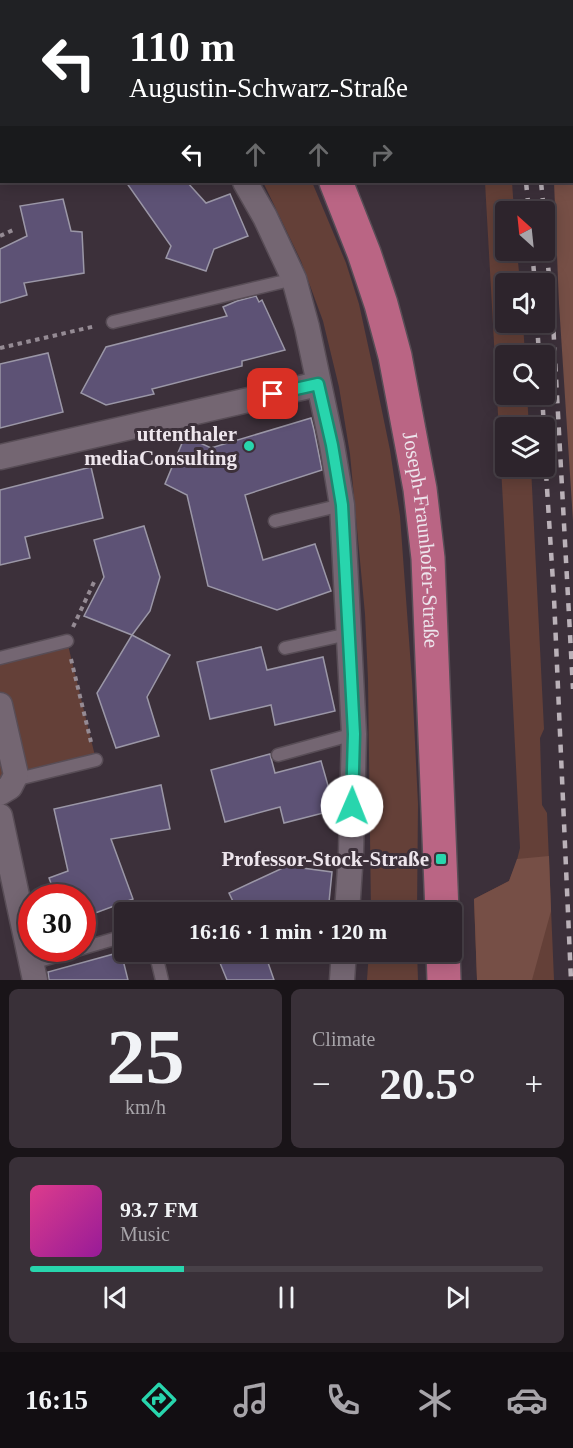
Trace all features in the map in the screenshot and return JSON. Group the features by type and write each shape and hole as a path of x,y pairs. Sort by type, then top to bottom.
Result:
{"main road":[{"name":"Joseph-Fraunhofer-Straße","path":"336,183 364,253 393,346 420,489 428,558 442,902"},
{"path":"443,962 444,980"}],"street":[{"path":"246,183 294,279 307,327 342,505 354,734 348,902"},
{"path":"0,457 318,384"},
{"path":"0,705 16,775 7,787"},
{"path":"0,816 33,971"},
{"path":"342,980 343,962"}],"lane":[{"path":"113,322 294,279"},
{"path":"275,521 342,505"},
{"path":"285,648 348,634"},
{"path":"0,658 66,641"},
{"path":"278,755 354,734"},
{"path":"7,787 96,760"},
{"path":"33,971 114,940"},
{"path":"158,962 162,980"}],"path":[{"path":"0,236 13,230"},
{"path":"0,348 113,322"},
{"path":"94,580 66,641 96,760"}],"shaded area":[{"path":"263,183 312,183 346,263 359,304 376,382 400,516 418,804 417,902 371,902 365,614 350,454 339,387 323,321 301,261"},
{"path":"485,183 512,183 513,201 495,201 495,261 518,261 519,273 495,273 495,333 524,333 524,345 495,345 495,360"},
{"path":"554,183 573,183 573,521 559,304"},
{"path":"498,405 528,405 528,417 498,417"},
{"path":"502,477 531,477 544,729 540,738 542,805 547,813 554,980 477,980 474,899 509,881 520,848"},
{"path":"67,641 96,760 14,780 0,793 0,658"},
{"path":"549,856 551,911 532,980 477,980 474,899 509,881 517,859"},
{"path":"368,962 417,962 418,980 367,980"}],"building":[{"path":"127,183 188,183 206,203 230,194 248,236 214,249 206,271 166,258 171,246"},
{"path":"63,199 71,231 82,232 84,273 24,283 27,295 0,303 0,249 27,236 20,206"},
{"path":"256,296 259,302 262,300 285,350 242,361 242,366 152,389 154,394 106,405 81,393 106,347 227,316 223,307"},
{"path":"48,353 63,412 0,428 0,364"},
{"path":"311,418 322,470 245,495 263,560 315,544 331,591 277,610 208,586 187,495 165,484 185,436 211,448"},
{"path":"91,467 103,518 25,537 30,558 0,565 0,490"},
{"path":"144,526 160,577 150,611 132,635 84,616 104,577 94,540"},
{"path":"132,635 170,655 147,697 159,736 116,748 97,693"},
{"path":"261,647 267,670 323,657 335,711 275,725 271,705 210,719 197,662"},
{"path":"270,754 275,773 321,761 335,810 284,823 280,807 225,822 211,770"},
{"path":"161,785 170,829 111,839 133,899 114,902 114,906 96,913 96,884 51,884 49,878 68,871 54,809"},
{"path":"287,866 332,872 329,902 233,902 229,893"},
{"path":"114,954 114,962 124,962 128,980 49,980 48,972 84,962 96,962 96,959"},
{"path":"268,962 274,980 227,980 220,963"}],"railway":[{"path":"526,183 528,201"},
{"path":"541,183 543,201"},
{"path":"533,261 534,273"},
{"path":"548,261 573,689"},
{"path":"538,333 538,345"},
{"path":"543,405 543,417"},
{"path":"546,477 571,980"}],"place":[{"name":"uttenthaler mediaConsulting","path":"249,446"},
{"name":"Professor-Stock-Straße","path":"441,859"}],"route":[{"path":"273,394 318,384 332,445 342,505 354,734 352,806"}]}
